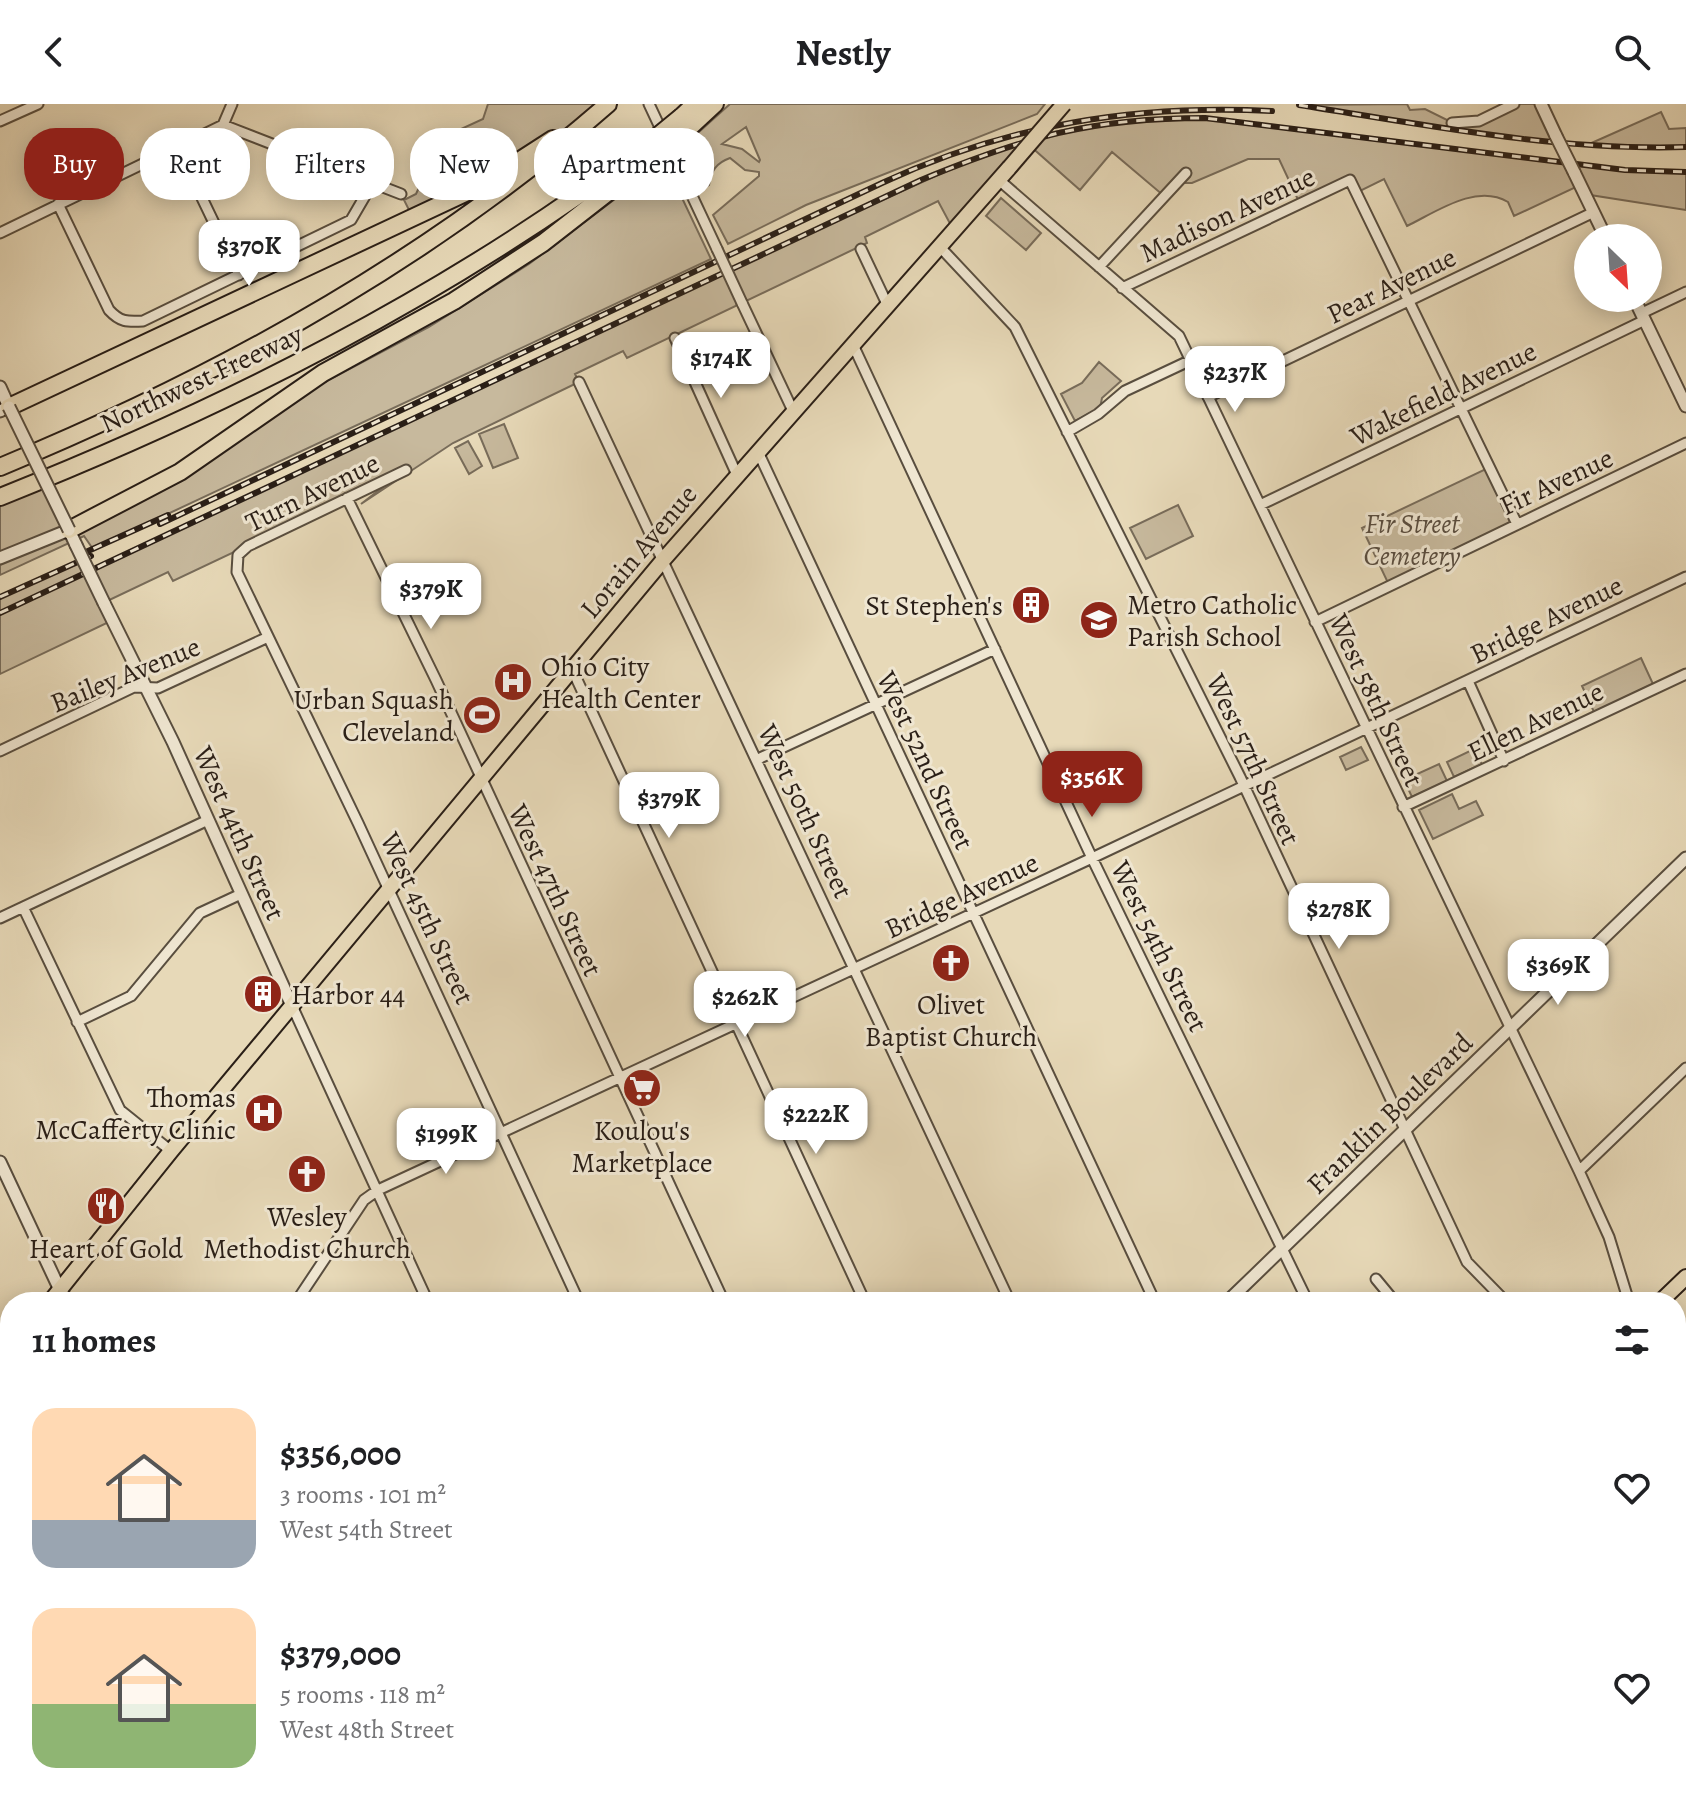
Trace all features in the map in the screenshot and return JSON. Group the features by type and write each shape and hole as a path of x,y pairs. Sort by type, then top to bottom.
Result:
{"highway":[{"name":"Northwest Freeway","path":"679,128 695,104"},
{"path":"684,124 715,104"},
{"name":"Northwest Freeway","path":"0,467 163,394 364,282 517,180 607,105"},
{"path":"5,409 480,186 607,105"},
{"name":"Northwest Freeway","path":"0,497 159,428 413,302 575,200"},
{"path":"73,537 166,480 323,373 454,301 543,243 593,200"}],"main road":[{"name":"Lorain Avenue","path":"58,1292 171,1151 664,559 854,347 1064,104"},
{"path":"1670,1292 1686,1277"}],"street":[{"path":"0,121 38,104"},
{"path":"216,128 223,125 232,104"},
{"path":"649,104 794,413"},
{"path":"1452,123 1479,121 1514,104"},
{"path":"1541,104 1600,224"},
{"path":"223,125 266,142"},
{"path":"0,233 140,164"},
{"path":"1099,267 1186,173"},
{"name":"West 58th Street","path":"999,180 1179,336 1579,1171 1609,1237 1626,1292"},
{"name":"Madison Avenue","path":"1122,288 1350,180 1410,300"},
{"path":"394,192 401,194"},
{"path":"203,200 239,275"},
{"path":"58,204 109,310 119,320 132,322 143,321 351,220 363,200"},
{"name":"Pear Avenue","path":"1208,397 1594,212"},
{"name":"West 57th Street","path":"940,247 1015,327 1244,786 1467,1262 1496,1292"},
{"path":"861,249 888,306"},
{"name":"Wakefield Avenue","path":"1260,505 1461,409 1686,292"},
{"path":"1410,300 1517,524"},
{"path":"1641,312 1686,406"},
{"path":"675,338 737,475"},
{"name":"West 54th Street","path":"854,347 1092,858 1303,1292"},
{"path":"1067,432 1098,414 1125,391 1191,360"},
{"name":"West 50th Street","path":"579,382 1005,1292"},
{"name":"West 44th Street","path":"0,387 5,409 73,537 208,820 424,1292"},
{"name":"Fir Avenue","path":"1315,622 1686,443"},
{"name":"West 52nd Street","path":"759,454 1150,1292"},
{"name":"Turn Avenue","path":"238,555 248,546 406,470"},
{"name":"West 47th Street","path":"347,498 719,1292"},
{"path":"0,558 73,537"},
{"name":"West 45th Street","path":"238,555 237,572 266,638 574,1292"},
{"name":"Bridge Avenue","path":"303,1292 364,1200 378,1190 974,914 1686,577"},
{"name":"Bailey Avenue","path":"0,751 134,687 158,688 266,638"},
{"path":"758,759 995,649"},
{"path":"572,669 860,1292"},
{"name":"Ellen Avenue","path":"1403,807 1686,674"},
{"path":"1468,681 1504,761"},
{"path":"0,918 208,820"},
{"name":"Franklin Boulevard","path":"1238,1292 1686,858"},
{"path":"77,1022 131,996 200,913 241,894"},
{"path":"23,907 120,1110 171,1151"},
{"path":"1579,1171 1686,1068"},
{"path":"0,1162 53,1292"},
{"path":"1376,1279 1387,1292"}],"green space":[{"path":"488,104 608,104 572,128 534,128 534,153 518,162 518,128 463,128 483,119"},
{"path":"730,104 1045,104 1037,114 806,205 728,244 713,215 759,176 759,172 745,170 730,158 715,168 714,128 703,128","holes":["746,127 759,162 742,149 722,144"]},
{"path":"1407,104 1410,110 1425,109 1453,123 1466,122 1514,104 1541,104 1559,142 1467,132 1303,105"},
{"path":"1661,112 1669,129 1686,128 1686,147 1587,145"},
{"path":"1205,118 1625,170 1686,172 1686,210 1584,194 1580,185 1514,216 1508,202 1483,196 1443,207 1407,226 1384,179 1356,193 1351,181 1300,204 1279,159 1248,159 1192,183 1177,183 1164,196 1112,152 1080,190 1029,145 954,231 938,201 865,237 867,243 627,358 623,351 575,374 579,382 453,443 361,504 401,473 173,581 168,572 105,602 113,620 0,674 0,597 84,560 89,570 709,278 989,152 1044,134 1088,125"},
{"path":"410,197 410,200 447,200 413,218 404,200"},
{"path":"1001,198 1041,233 1026,250 986,216"},
{"path":"614,200 683,200 711,259 93,549 84,536 0,575 0,565 23,552 182,481 304,393 429,327 529,264"},
{"path":"1099,362 1121,381 1102,398 1100,408 1075,421 1061,394 1082,383"},
{"path":"504,424 518,458 493,468 479,434"},
{"path":"468,441 482,466 469,474 455,448"},
{"name":"Fir Street Cemetery","path":"1490,467 1517,524 1389,585 1362,528"},
{"path":"45,479 69,530 0,558 0,497"},
{"path":"1178,505 1193,536 1146,559 1130,528"},
{"path":"1641,658 1653,684 1594,712 1582,686"},
{"path":"1361,747 1368,760 1346,770 1340,757"},
{"path":"1474,749 1482,764 1454,777 1447,762"},
{"path":"1439,764 1447,781 1412,797 1404,780"},
{"path":"1452,794 1459,809 1476,801 1483,815 1433,839 1419,810"}],"railway":[{"path":"1299,105 1540,141 1686,147"},
{"path":"160,524 929,163 1024,133 1121,115 1170,111 1272,111"},
{"path":"0,613 921,180 1027,141 1092,126 1205,118 1625,170 1686,172"},
{"path":"77,556 168,515"},
{"path":"0,597 91,556"}],"place":[{"name":"St Stephen's","path":"1031,605"},
{"name":"Metro Catholic Parish School","path":"1099,620"},
{"name":"Ohio City Health Center","path":"513,682"},
{"name":"Urban Squash Cleveland","path":"482,715"},
{"name":"Olivet Baptist Church","path":"951,963"},
{"name":"Harbor 44","path":"263,994"},
{"name":"Koulou's Marketplace","path":"642,1088"},
{"name":"Thomas McCafferty Clinic","path":"264,1113"},
{"name":"Wesley Methodist Church","path":"307,1174"},
{"name":"Heart of Gold","path":"106,1206"}]}
